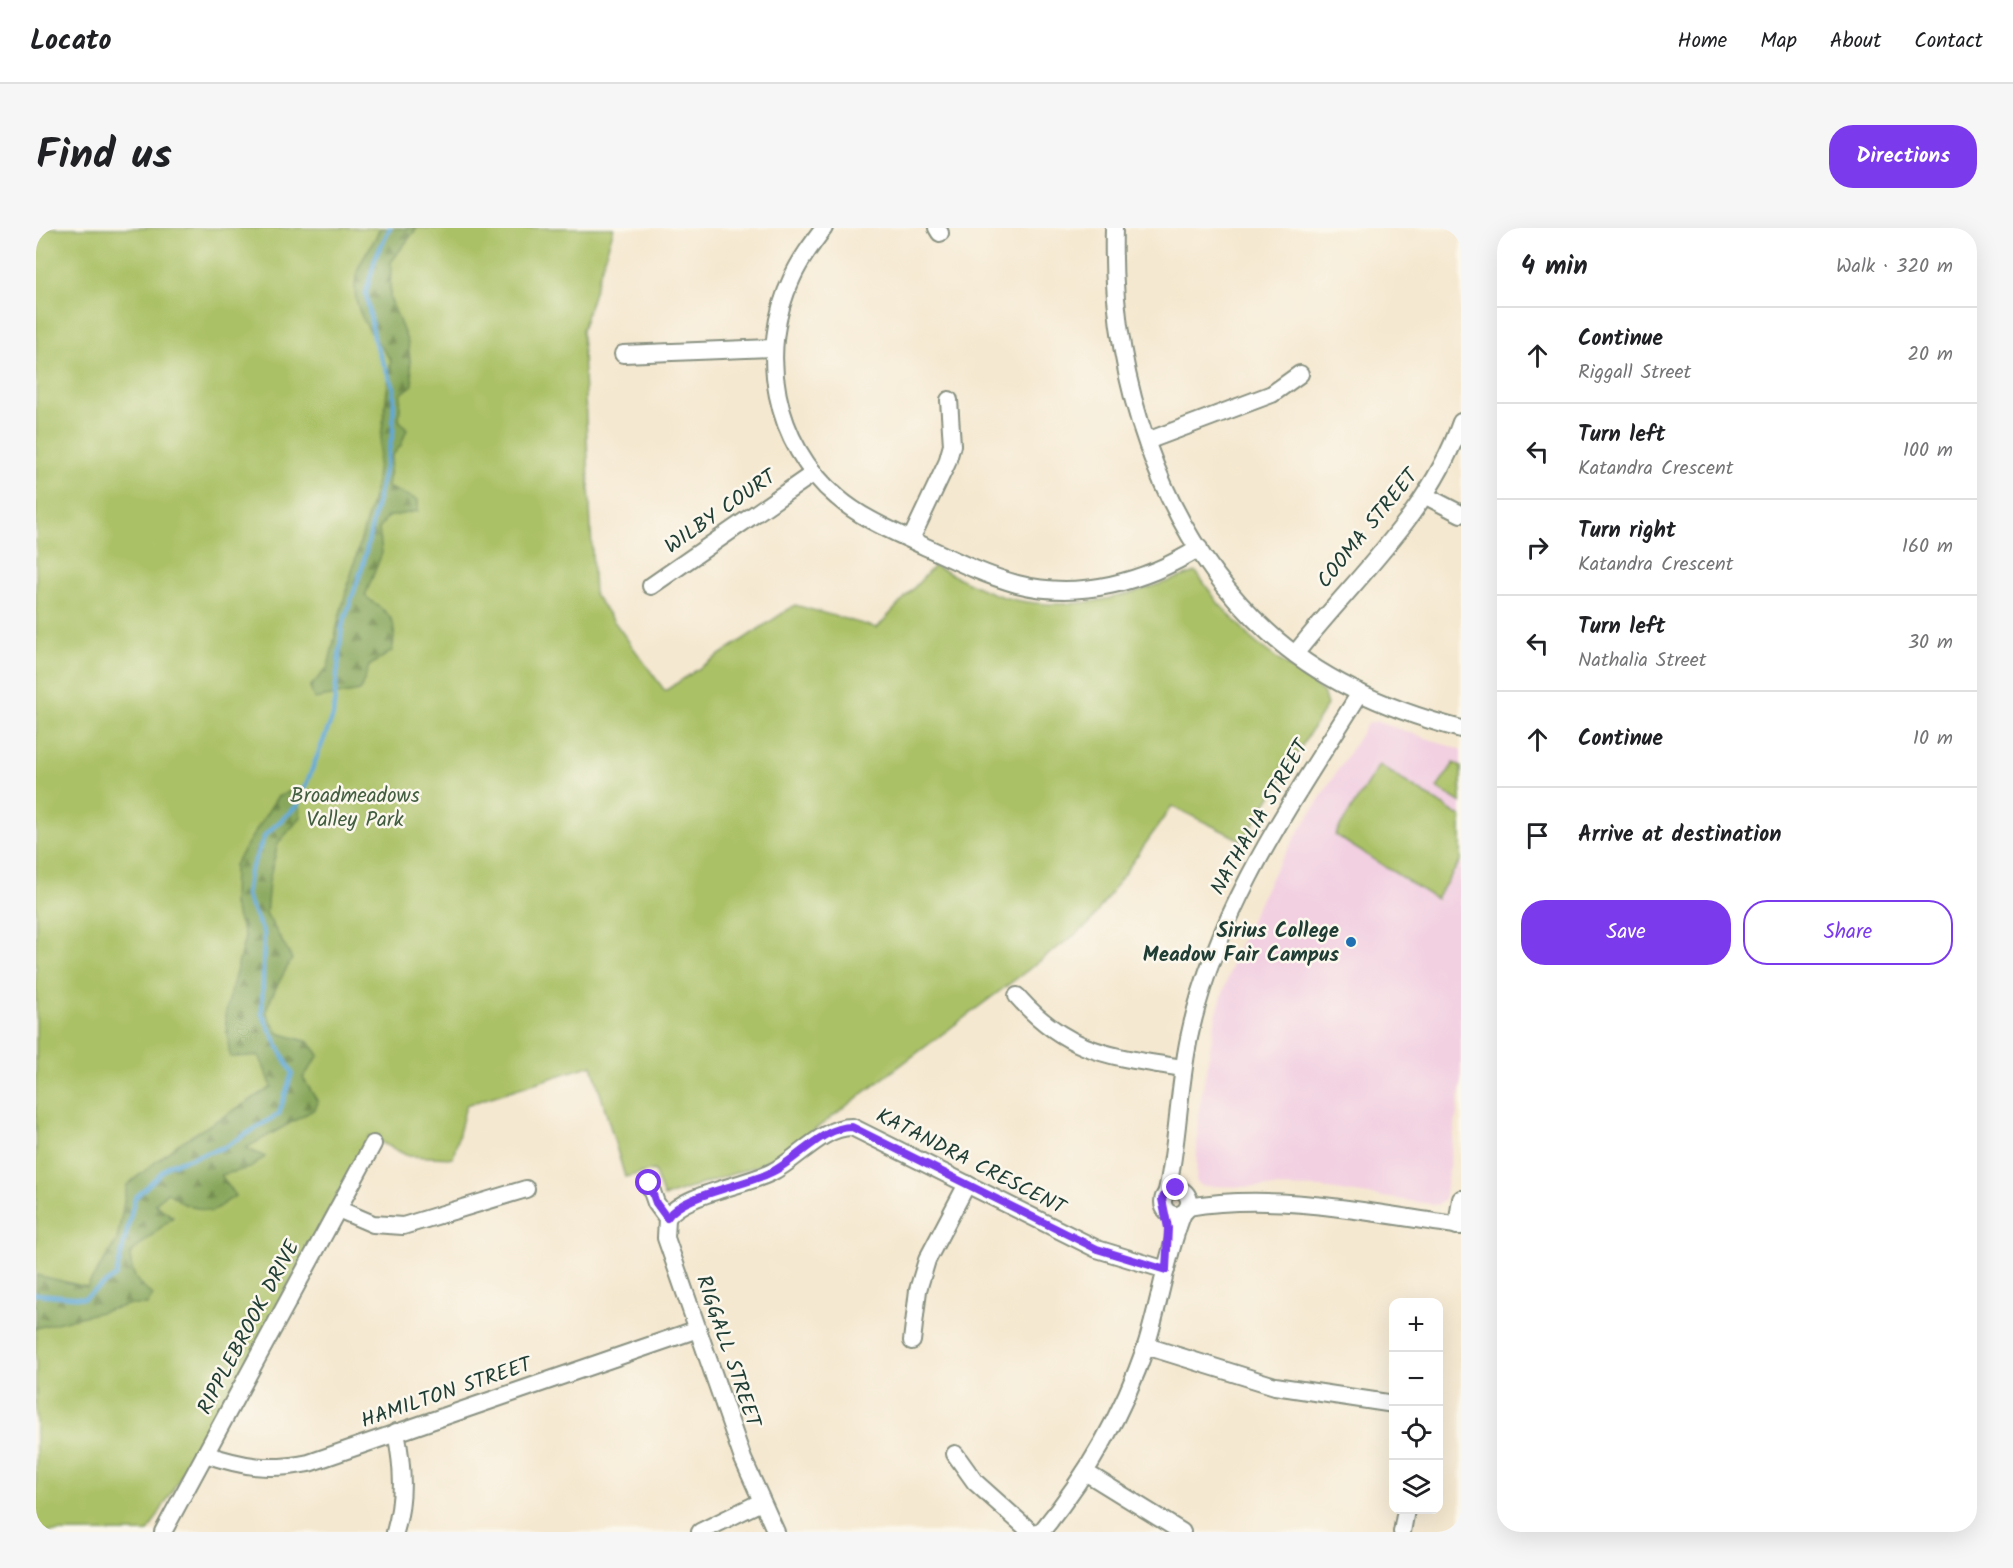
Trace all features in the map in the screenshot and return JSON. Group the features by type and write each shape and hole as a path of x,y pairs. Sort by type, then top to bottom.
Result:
{"street":[{"path":"824,228 792,276 782,301 773,348 779,404 793,440 814,473 837,497 854,509 911,539 996,578 1019,584 1064,589 1125,582 1181,559 1199,548"},
{"path":"1114,228 1119,333 1127,374 1147,441 1168,492 1199,548 1245,609 1295,654 1360,693 1461,729"},
{"path":"624,354 773,348"},
{"path":"1147,441 1272,394 1299,375"},
{"path":"911,539 947,463 952,446 950,400"},
{"name":"COOMA STREET","path":"1295,654 1426,496 1445,462 1461,422"},
{"name":"WILBY COURT","path":"651,586 814,473"},
{"path":"1426,496 1461,514"},
{"name":"NATHALIA STREET","path":"1041,1532 1085,1472 1115,1418 1146,1346 1168,1262 1179,1202 1174,1146 1182,1068 1200,992 1229,912 1266,843 1360,693"},
{"path":"1017,996 1040,1021 1088,1050 1182,1068"},
{"name":"KATANDRA CRESCENT","path":"667,1218 671,1212 686,1203 771,1173 841,1127 852,1127 865,1131 1097,1249 1168,1262"},
{"name":"RIPPLEBROOK DRIVE","path":"163,1532 373,1144"},
{"name":"RIGGALL STREET","path":"649,1183 656,1203 667,1218 666,1238 761,1502 777,1532"},
{"path":"912,1341 918,1290 927,1260 967,1184"},
{"path":"338,1209 373,1224 403,1226 526,1189"},
{"path":"1179,1202 1309,1204 1459,1226 1461,1199"},
{"name":"HAMILTON STREET","path":"205,1454 240,1466 287,1467 309,1463 698,1329"},
{"path":"1146,1346 1275,1386 1389,1403"},
{"path":"395,1532 403,1478 396,1432"},
{"path":"956,1454 975,1482 1031,1532"},
{"path":"1085,1472 1182,1532"},
{"path":"700,1532 761,1502"},
{"path":"1402,1532 1405,1514"}],"shaded area":[{"name":"Sirius College Meadow Fair Campus","path":"1376,721 1461,750 1461,1085 1444,1201 1437,1205 1322,1188 1201,1186 1196,1181 1198,1115 1216,1015 1232,964 1250,920 1276,868 1367,724"}],"green space":[{"name":"Broadmeadows Valley Park","path":"36,228 614,228 582,330 594,594 665,691 795,605 877,628 934,566 984,590 1015,600 1062,604 1129,594 1196,572 1219,604 1256,643 1323,692 1327,705 1243,841 1172,806 1088,925 794,1145 759,1165 664,1197 654,1170 625,1177 592,1065 466,1105 453,1158 408,1156 369,1136 226,1400 148,1532 36,1532"},
{"path":"380,228 417,228 391,262 390,298 408,343 413,385 401,394 399,420 407,429 401,445 392,456 387,487 418,500 418,511 387,517 379,529 382,553 365,596 381,608 393,623 392,651 369,666 360,691 314,699 310,687 328,667 341,610 374,494 391,360 362,318 355,295 355,282 358,269"},
{"path":"1454,763 1461,767 1461,803 1437,788"},
{"path":"1379,765 1461,817 1461,860 1436,899 1335,835"},
{"path":"297,788 301,817 278,843 269,881 266,913 292,959 273,993 266,1012 278,1033 309,1042 319,1055 303,1078 318,1102 315,1109 246,1148 265,1157 250,1168 221,1175 235,1196 211,1212 184,1204 167,1192 155,1204 173,1217 130,1254 136,1278 153,1295 147,1305 128,1305 36,1328 36,1275 87,1287 117,1240 127,1185 178,1144 272,1087 259,1056 230,1057 225,1015 245,937 233,905 234,865 277,797"}],"waterway":[{"path":"36,1294 84,1298 116,1276 135,1198 169,1165 225,1147 279,1114 292,1073 262,1014 264,934 246,896 249,874 265,835 298,805 333,716 342,627 363,565 393,432 394,388 375,343 366,293 376,256 390,228"}],"place":[{"name":"Sirius College Meadow Fair Campus","path":"1351,942"}],"route":[{"path":"649,1183 656,1203 667,1218 676,1208 686,1203 771,1173 834,1130 841,1127 852,1127 865,1131 1097,1249 1117,1257 1166,1270 1169,1253 1168,1228 1162,1199 1167,1191 1176,1188"}]}
